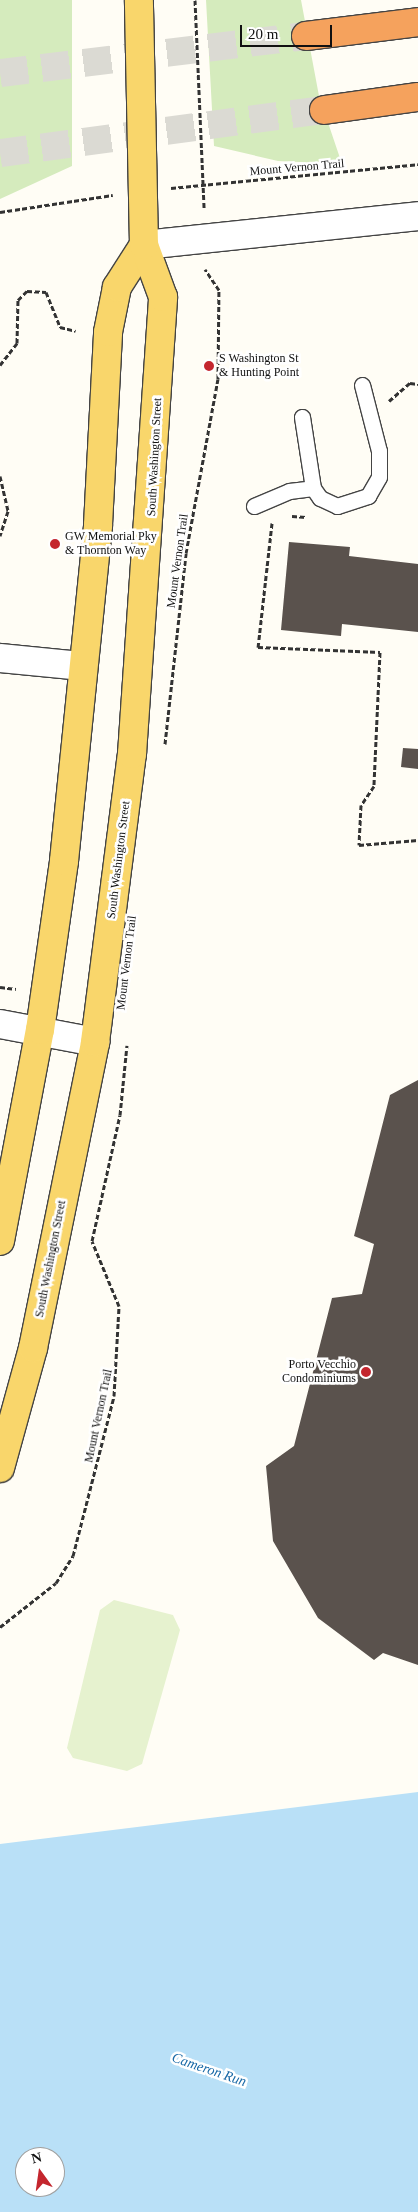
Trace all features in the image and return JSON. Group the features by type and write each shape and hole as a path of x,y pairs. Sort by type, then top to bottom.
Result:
{"highway":[{"path":"306,36 418,22"},
{"path":"324,110 418,97"}],"main road":[{"name":"South Washington Street","path":"0,1468 33,1348 95,1042 132,754 152,500 163,297 144,245 139,0"},
{"path":"0,1241 40,1030 64,861 82,666 98,525 108,332 117,287 144,245"}],"street":[{"path":"144,245 418,216"},
{"path":"0,658 82,666"},
{"path":"0,1024 40,1030 95,1042"}],"lane":[{"path":"302,417 313,488 320,498 337,506 363,500 374,489 379,477 379,451 362,385"},
{"path":"254,506 289,491 313,488"}],"path":[{"path":"195,0 205,184 203,212"},
{"name":"Mount Vernon Trail","path":"184,186 418,164"},
{"path":"0,212 92,198"},
{"name":"Mount Vernon Trail","path":"164,749 186,553 218,378 219,290 202,265"},
{"path":"0,364 17,342 18,300 27,290 46,292 60,327 76,331"},
{"path":"387,408 410,383 418,384"},
{"path":"0,476 8,511 0,536"},
{"path":"282,517 310,517"},
{"path":"273,518 258,647 380,652 374,786 361,806 358,846 418,840"},
{"path":"0,987 24,989"},
{"name":"Mount Vernon Trail","path":"0,1628 56,1583 73,1556 114,1396 119,1306 92,1241 120,1115 127,1040"}],"green space":[{"path":"0,0 72,0 72,166 0,199"},
{"path":"206,0 301,0 319,96 342,164 278,161 214,146"},
{"path":"114,1600 173,1615 180,1630 142,1764 127,1771 73,1758 67,1748 100,1610"}],"water":[{"name":"Cameron Run","path":"418,1792 418,2212 0,2212 0,1844"}],"building":[{"path":"289,542 350,547 349,556 418,564 418,632 342,624 341,636 281,630"},
{"path":"403,748 418,749 418,769 401,767"},
{"name":"Porto Vecchio Condominiums","path":"418,1080 418,1665 383,1653 374,1660 318,1618 273,1541 266,1466 294,1446 332,1298 362,1294 374,1244 354,1236 390,1095"}],"tunnel":[{"path":"0,73 306,36"},
{"path":"0,153 324,110"}],"place":[{"name":"S Washington St & Hunting Point","path":"209,366"},
{"name":"GW Memorial Pky & Thornton Way","path":"55,544"},
{"name":"Porto Vecchio Condominiums","path":"366,1372"}]}
